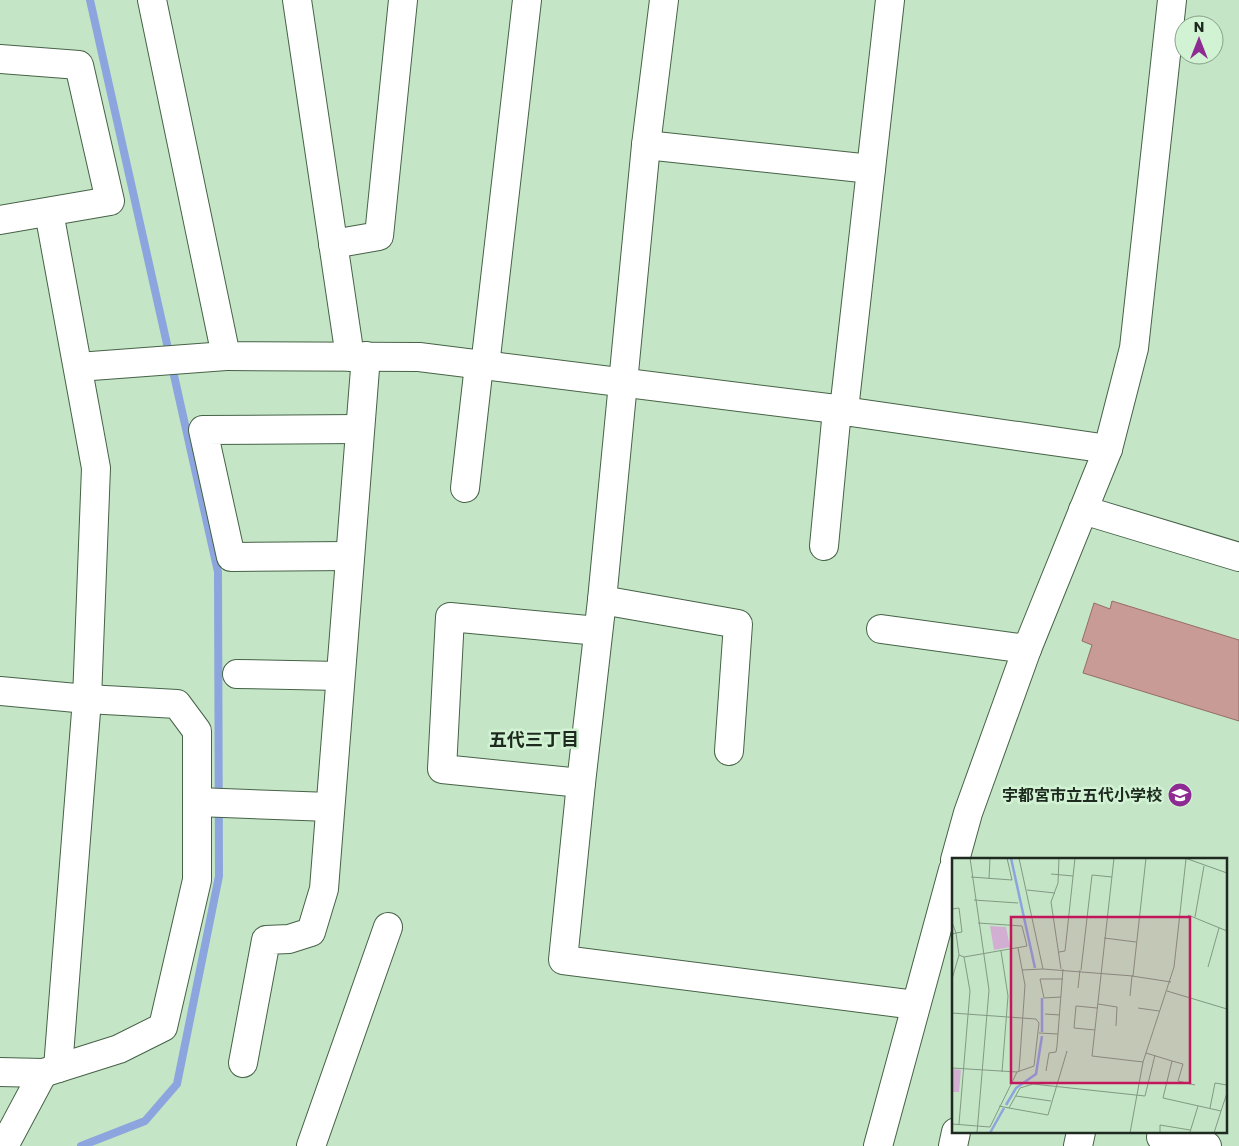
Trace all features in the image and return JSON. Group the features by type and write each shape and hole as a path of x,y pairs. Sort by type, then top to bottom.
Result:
{"street":[{"path":"152,0 226,356"},
{"path":"243,1063 266,940 289,939 310,932 324,889 359,429 358,357 333,244 298,0"},
{"path":"333,244 379,236 403,0"},
{"path":"465,488 527,0"},
{"path":"664,0 646,145 602,600 563,960 915,1005"},
{"path":"837,410 844,410 890,0"},
{"path":"957,858 968,813 1027,649 1108,449 1134,348 1172,0"},
{"path":"0,59 79,64 110,201 0,220"},
{"path":"646,145 871,169"},
{"path":"4,1146 50,1070 86,699 96,468 49,212"},
{"path":"78,367 226,356 419,357 837,410 1108,449"},
{"path":"824,546 837,410"},
{"path":"349,556 231,557 203,430 359,429"},
{"path":"1083,510 1239,557"},
{"path":"602,600 738,624 729,751"},
{"path":"581,782 442,769 450,617 598,631"},
{"path":"881,629 1027,649"},
{"path":"237,674 340,676"},
{"path":"0,691 86,699 177,704 197,731 197,880 163,1027 118,1050 50,1070 0,1072"},
{"path":"197,802 330,807"},
{"path":"878,1146 915,1005 944,940 952,878"},
{"path":"311,1146 388,927"},
{"path":"1162,1134 1161,1137 1207,1146"}],"building":[{"path":"1112,601 1239,640 1239,721 1083,673 1092,645 1082,641 1094,603 1110,609"}],"waterway":[{"path":"81,1146 145,1121 177,1084 219,876 218,572 90,0"}],"place":[{"name":"宇都宮市立五代小学校","path":"1180,795"}],"district":[{"name":"五代三丁目","path":"534,740"}]}
